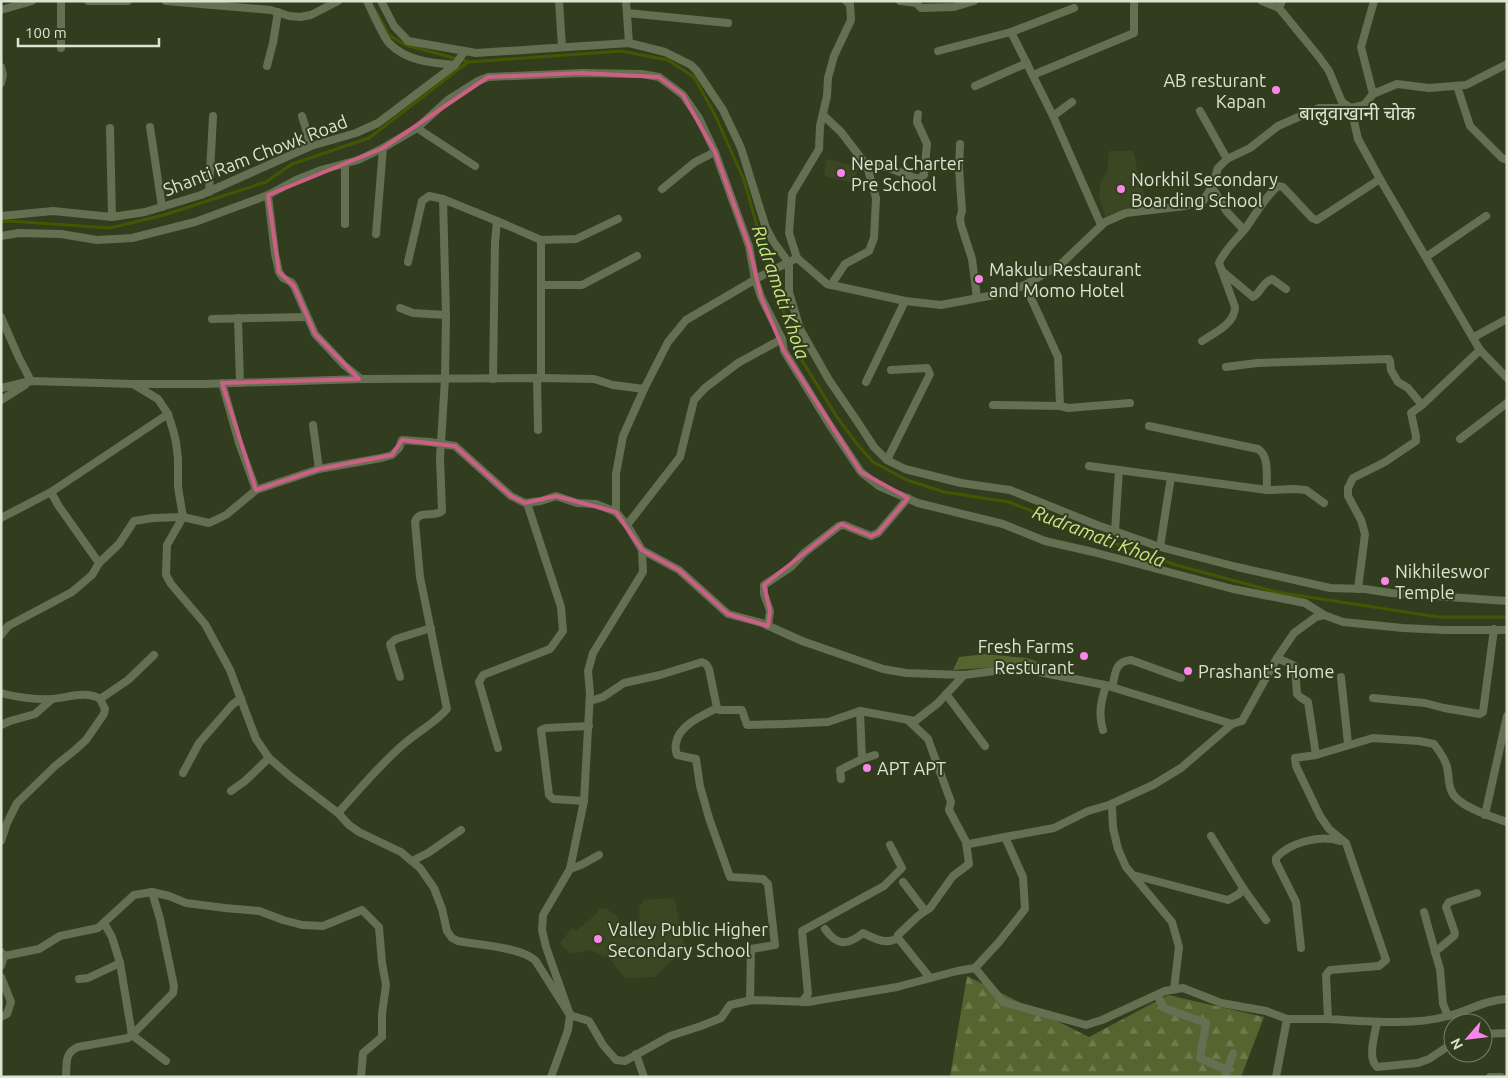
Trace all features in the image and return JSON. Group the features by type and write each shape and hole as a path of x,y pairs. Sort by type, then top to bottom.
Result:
{"street":[{"path":"1,10 32,1"},
{"path":"61,1 61,48"},
{"path":"88,1 128,1"},
{"path":"166,1 272,10 289,16 300,17 311,15 338,1"},
{"path":"367,1 388,43 404,54 420,61 455,65"},
{"path":"382,1 394,26 408,40 464,52 476,53 629,43 672,56 691,65 697,71 722,110 741,148 766,228 786,264 790,292 800,329 829,380 856,421 874,447 887,460 905,469 961,483 1010,490 1160,547 1330,588 1365,589 1391,593 1507,601"},
{"path":"559,1 562,47"},
{"path":"626,1 629,43"},
{"path":"900,1 916,3 921,8 954,7 974,1"},
{"path":"1033,75 1134,33 1134,1"},
{"path":"1262,1 1281,5 1329,71 1342,102 1351,108 1358,139 1380,179 1480,350 1507,378"},
{"path":"1373,94 1361,47 1374,1"},
{"path":"851,2 851,20 834,56 828,78 820,126 819,149 792,194 789,233 797,258 827,284 905,301 941,305 1005,293 1025,285 1061,264 1101,225 1126,213 1185,206 1203,201 1212,187 1218,168 1227,159 1250,148 1278,126 1319,108 1351,108 1364,104 1373,94 1397,84 1429,88 1466,85 1507,64"},
{"path":"938,51 1011,32 1074,8"},
{"path":"267,66 278,12"},
{"path":"627,13 728,23"},
{"path":"1011,32 1053,116 1101,225"},
{"name":"Shanti Ram Chowk Road","path":"1,216 53,211 112,217 145,212 209,192 310,146 356,133 378,123 455,65 464,52"},
{"path":"976,86 1027,63"},
{"path":"1,67 3,75 1,83"},
{"path":"1,236 19,233 61,234 97,240 132,238 195,222 268,195 296,180 321,170 345,165 383,148 417,128 448,100 478,81 488,77 582,73 642,74 659,77 683,95 699,118 715,152 759,277 761,297 782,339 784,351 861,472 879,486 918,502 1003,524 1045,541 1233,589 1305,603 1324,615 1343,622 1403,628 1507,630"},
{"path":"1457,86 1470,126 1502,158 1507,160"},
{"path":"1053,116 1072,102"},
{"path":"1200,111 1227,159"},
{"path":"867,166 886,168 918,179 924,175 927,144 917,122 918,114"},
{"path":"823,115 842,132 867,166 876,198 874,238 869,251 845,264 831,285"},
{"path":"209,192 213,116"},
{"path":"302,116 310,146"},
{"path":"150,127 162,207"},
{"path":"110,128 112,217"},
{"path":"417,128 475,166"},
{"path":"960,144 959,168 962,210 960,218 972,259 977,298"},
{"path":"376,234 383,148"},
{"path":"662,189 695,162 715,152"},
{"path":"345,165 345,224"},
{"path":"1202,341 1232,320 1235,307 1219,263 1223,253 1244,230 1271,192 1278,186 1283,187 1312,218 1317,220 1331,213 1380,179"},
{"path":"1212,187 1227,212 1244,230"},
{"path":"268,195 279,272 283,278 294,286 315,334 329,350 361,379"},
{"path":"408,262 422,201 429,196 443,199 497,220 541,240 576,239 618,219"},
{"path":"338,813 405,743 440,717 447,709 420,577 415,522 416,517 420,515 437,515 442,511 440,458 445,379 446,315 443,199"},
{"path":"1426,257 1486,216"},
{"path":"493,379 497,220"},
{"path":"538,430 541,240"},
{"path":"541,285 582,285 637,256"},
{"path":"616,512 616,474 623,436 668,342 686,320 759,277 797,258"},
{"path":"1221,269 1253,297 1256,296 1266,281 1272,279 1286,289"},
{"path":"1025,285 1058,357 1060,406"},
{"path":"866,382 905,301"},
{"path":"400,308 413,313 446,315"},
{"path":"1,317 18,358 31,381"},
{"path":"238,318 240,383"},
{"path":"212,319 307,318"},
{"path":"1474,337 1507,319"},
{"path":"627,525 680,457 694,400 705,388 738,363 782,339"},
{"path":"1358,589 1365,534 1361,520 1348,496 1348,488 1353,478 1385,462 1416,440 1411,413 1422,405 1480,350"},
{"path":"1226,367 1389,358 1391,370 1398,382 1408,388 1422,405"},
{"path":"887,460 930,374 928,368 891,370"},
{"path":"1,388 31,381 133,384 361,379 594,378 613,385 644,389"},
{"path":"1,400 31,381"},
{"path":"222,383 239,443 256,490"},
{"path":"133,384 158,399 168,414 176,442 178,487 183,516 167,544 166,575 171,584 205,624 230,670 256,739 270,758 291,777 338,813 349,825 358,832 401,852 420,868 434,888 442,909 447,931 452,938 458,941 515,950 535,960 570,1015 588,1021 616,1060 625,1061 670,1036 721,1018 730,1005 750,1000 808,1002 897,987 975,968 1025,909 1023,877 1005,837"},
{"path":"993,405 1060,406 1068,408 1130,402"},
{"path":"1460,439 1507,404"},
{"path":"2,516 51,492 168,414"},
{"path":"313,425 319,469"},
{"path":"1149,426 1258,449 1265,458 1267,490"},
{"path":"1,635 5,627 72,592 92,575 99,563 119,544 134,521 183,516 209,523 226,515 256,490 319,469 392,455 400,448 402,440 455,446 511,496 525,503 541,501 556,496 577,502 596,504 616,512 627,525 642,550 644,572 593,653 588,671 590,701 584,801 570,868 543,915 542,930 546,947 570,1015 568,1030 551,1077"},
{"path":"1089,466 1267,490 1306,490 1324,503"},
{"path":"1115,531 1119,470"},
{"path":"1160,547 1170,477"},
{"path":"51,492 99,563"},
{"path":"768,626 770,611 764,594 764,585 791,567 804,553 839,526 844,525 871,536 878,534 908,498"},
{"path":"498,748 479,682 483,675 550,649 563,631 562,607 527,503"},
{"path":"642,550 679,570 728,614 768,626 802,641 883,669 906,673 964,675 1018,668 1109,686 1232,724 1242,722 1294,633 1316,617 1324,615"},
{"path":"400,677 390,644 396,639 431,628"},
{"path":"1373,698 1425,703 1480,714 1483,712 1494,629"},
{"path":"100,699 128,680 154,655"},
{"path":"1278,658 1295,666 1297,694 1308,702 1316,755"},
{"path":"1104,730 1100,709 1118,665 1123,661 1131,660 1181,678"},
{"path":"590,701 602,697 624,683 660,675 702,662 709,669 717,708"},
{"path":"750,1000 752,948 775,945 768,884 763,879 730,877 709,818 700,786 696,759 676,755 676,743 681,732 693,720 717,708 719,710 742,710 746,725 828,722 860,711 915,721 938,703 964,675"},
{"path":"1341,677 1348,744"},
{"path":"1,693 18,697 51,700 90,694 100,699 105,709 104,714 86,740 54,766 16,803 1,841"},
{"path":"946,694 986,746"},
{"path":"183,773 199,743 232,705 241,698"},
{"path":"1,726 10,721 35,714 51,700"},
{"path":"860,711 862,759"},
{"path":"1485,814 1507,716"},
{"path":"825,929 831,938 844,943 850,943 863,933 878,941 892,941 898,938 898,935 918,916 930,908 953,876 969,864 966,842 949,810 951,802 928,739 908,720"},
{"path":"966,842 968,844 1054,828 1088,811 1109,805 1154,785 1181,768 1232,724"},
{"path":"584,801 553,799 549,795 541,730 546,728 589,726"},
{"path":"1328,1019 1326,975 1328,972 1330,970 1379,966 1386,960 1346,843 1330,830 1320,816 1296,766 1295,758 1316,755 1373,738 1419,741 1434,744 1447,765 1454,797 1485,814 1507,822"},
{"path":"841,779 840,770 875,755"},
{"path":"231,791 270,758"},
{"path":"1109,805 1112,808 1112,828 1126,867 1172,922 1178,947 1174,989"},
{"path":"412,861 428,853 461,830"},
{"path":"1211,836 1242,888 1266,920"},
{"path":"1301,948 1296,902 1276,858 1297,845 1315,838 1332,838 1346,843"},
{"path":"802,1002 808,994 802,931 884,886 902,868 890,845"},
{"path":"570,868 581,866 599,855"},
{"path":"1133,875 1228,900 1239,894 1242,888"},
{"path":"903,882 925,911"},
{"path":"66,1077 68,1055 71,1050 128,1038 173,993 174,990 160,919 152,892"},
{"path":"1,966 3,954 39,949 60,936 98,928 134,895 152,892 186,903 260,911 302,925 323,926 362,910 379,926 386,985 382,1014 382,1037 363,1053 361,1077"},
{"path":"1435,952 1454,936 1446,907 1449,902 1477,893"},
{"path":"1424,912 1440,969 1443,1004 1447,1013"},
{"path":"104,923 112,937 120,964 132,1035 166,1061"},
{"path":"898,938 930,978"},
{"path":"79,979 88,978 120,964"},
{"path":"975,968 1003,1002 1086,1026 1165,991 1183,988 1221,1002 1266,1011 1286,1019 1377,1022 1430,1020 1443,1017"},
{"path":"1,977 11,1002 7,1014 1,1017"},
{"path":"1157,995 1164,1008 1206,1023 1200,1058 1226,1073 1233,1053"},
{"path":"1456,1013 1495,999 1507,999"},
{"path":"1276,1077 1286,1019"},
{"path":"1377,1022 1372,1054 1374,1064 1378,1067 1418,1063 1443,1049"},
{"path":"1493,1034 1507,1033"},
{"path":"636,1054 644,1077"},
{"path":"1490,1077 1501,1077"}],"highlighted area":[{"path":"582,73 659,77 683,95 715,152 749,246 761,297 784,351 861,472 908,498 878,533 871,536 841,524 764,585 770,611 768,626 728,614 679,570 642,550 616,512 556,496 525,503 511,496 455,446 402,440 392,455 319,469 256,490 222,383 359,379 315,334 294,286 279,272 268,195 383,148 488,77"}],"shaded area":[{"name":"Norkhil Secondary Boarding School","path":"1109,151 1133,151 1147,208 1106,219 1099,196 1101,182 1107,171"},
{"name":"Nepal Charter Pre School","path":"828,159 858,167 853,183 824,176"},
{"name":"Valley Public Higher Secondary School","path":"672,898 675,901 685,949 654,977 625,978 610,959 589,950 570,954 560,943 572,928 576,931 595,915 600,908 607,909 618,917 619,930 634,940 641,937 639,907 644,900"}],"green space":[{"path":"985,654 1027,658 1038,662 1037,669 1025,664 953,670 959,657"},
{"path":"967,976 1089,1037 1168,995 1264,1017 1241,1077 950,1077"}],"waterway":[{"name":"Rudramati Khola","path":"375,10 389,35 405,45 469,62 621,51 668,60 694,77 715,115 744,180 768,265 798,354 837,417 873,462 907,480 944,492 1009,502 1176,565 1276,592 1438,617 1507,617"},
{"path":"1,222 110,228 164,215 266,182 292,164 369,138 468,62"}],"place":[{"name":"AB resturant Kapan","path":"1276,90"},
{"name":"Nepal Charter Pre School","path":"841,173"},
{"name":"Norkhil Secondary Boarding School","path":"1121,189"},
{"name":"Makulu Restaurant and Momo Hotel","path":"979,279"},
{"name":"Nikhileswor Temple","path":"1385,581"},
{"name":"Fresh Farms Resturant","path":"1084,656"},
{"name":"Prashant's Home","path":"1188,671"},
{"name":"APT APT","path":"867,768"},
{"name":"Valley Public Higher Secondary School","path":"598,939"}],"district":[{"name":"बालुवाखानी चोक","path":"1357,113"}]}
